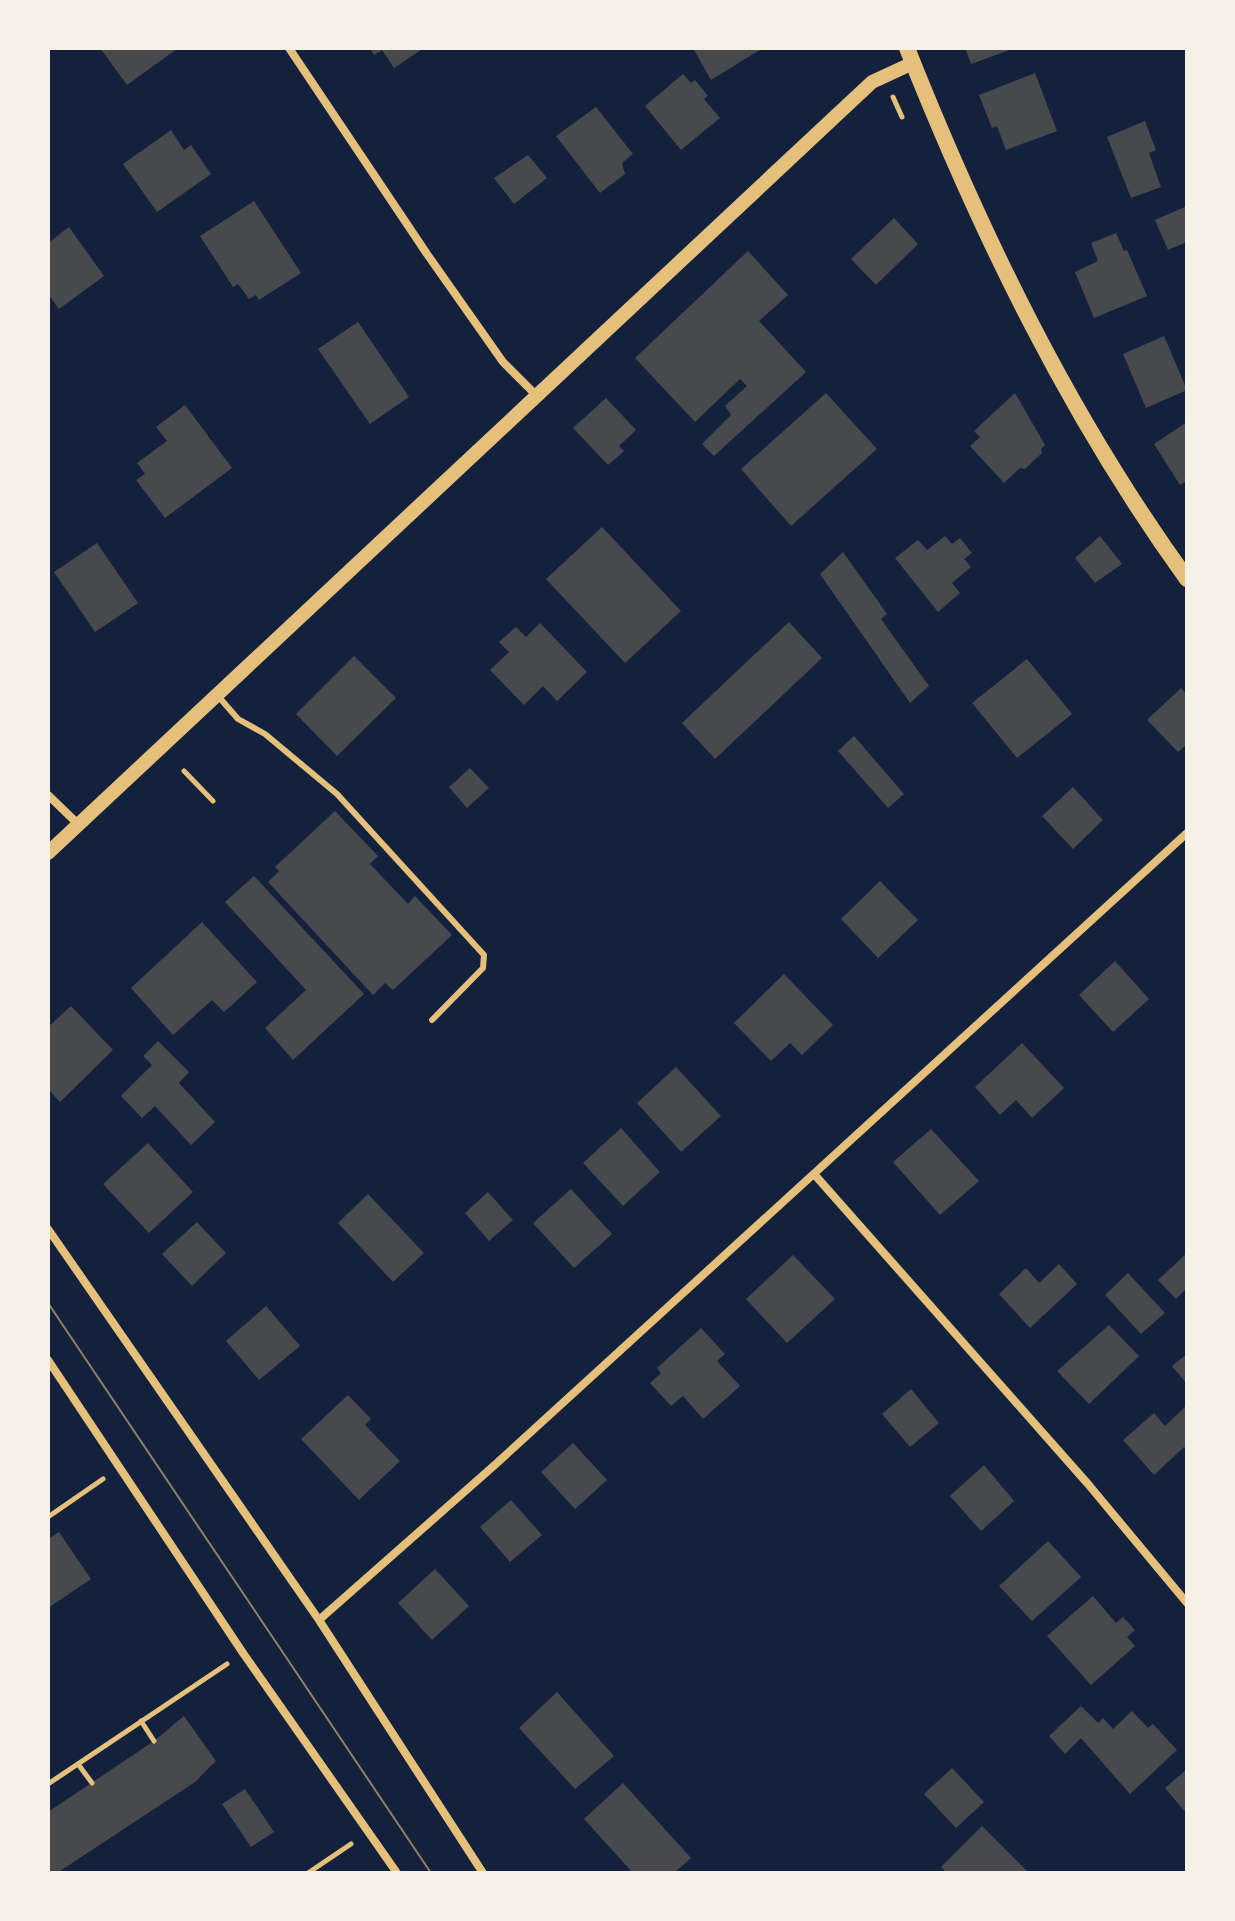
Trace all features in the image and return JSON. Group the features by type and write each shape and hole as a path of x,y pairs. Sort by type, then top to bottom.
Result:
{"main road":[{"path":"910,56 963,183 1049,361 1118,478 1187,579"}],"street":[{"path":"289,48 509,370 537,396"},
{"path":"48,853 872,82 910,56"},
{"path":"48,795 78,824"},
{"path":"319,1620 497,1463 1187,833"},
{"path":"814,1174 1088,1484 1187,1603"},
{"path":"48,1229 319,1620 483,1873"},
{"path":"48,1360 243,1653 397,1873"}],"lane":[{"path":"216,694 238,719 265,734 337,794 484,955 483,968 432,1020"}],"path":[{"path":"184,771 213,801"},
{"path":"48,1517 120,1467"},
{"path":"48,1784 243,1653"},
{"path":"141,1721 154,1741"},
{"path":"78,1764 92,1783"},
{"path":"308,1873 369,1832"}],"building":[{"path":"100,48 178,48 127,85"},
{"path":"370,48 424,48 394,68 382,50 374,55"},
{"path":"693,48 763,48 711,80"},
{"path":"965,48 1015,48 971,64"},
{"path":"1035,73 1057,131 1006,150 997,126 992,128 979,95"},
{"path":"683,74 691,83 695,80 708,96 704,99 720,118 681,150 645,106"},
{"path":"596,107 633,154 622,163 625,174 600,193 556,136"},
{"path":"1145,121 1156,150 1149,153 1161,187 1131,198 1107,137"},
{"path":"171,130 184,150 191,145 211,174 157,212 123,164"},
{"path":"528,155 547,178 514,204 494,178"},
{"path":"254,201 301,273 259,300 256,295 249,299 238,284 233,287 200,236"},
{"path":"1187,206 1187,242 1168,250 1155,220"},
{"path":"894,218 918,244 876,285 851,259"},
{"path":"69,227 104,276 59,309 48,294 48,243"},
{"path":"1116,233 1147,296 1094,318 1075,272 1098,261 1091,243"},
{"path":"748,251 788,295 759,321 806,372 714,456 702,444 731,415 725,406 747,386 740,379 695,422 635,358"},
{"path":"358,322 409,397 370,424 318,349"},
{"path":"1164,336 1187,390 1146,408 1123,354"},
{"path":"826,393 877,449 791,526 741,469"},
{"path":"1015,393 1045,445 1042,453 1025,469 1020,468 1004,483 970,446 980,437 974,431"},
{"path":"606,398 636,430 619,446 624,451 608,465 573,428"},
{"path":"185,405 232,468 165,518 136,480 145,474 137,463 167,441 156,427"},
{"path":"1187,422 1187,481 1180,485 1154,444"},
{"path":"602,527 681,611 625,663 546,579"},
{"path":"945,536 952,544 960,538 972,553 964,559 971,567 952,583 960,593 938,612 895,558 918,540 927,550"},
{"path":"1100,536 1122,564 1095,583 1075,558"},
{"path":"97,543 138,603 95,632 54,572"},
{"path":"843,552 887,614 881,619 929,686 910,703 820,574"},
{"path":"789,622 822,658 715,759 682,723"},
{"path":"540,623 587,672 557,701 543,686 524,705 490,670 509,652 499,642 516,627 526,637"},
{"path":"354,656 396,698 337,756 296,714"},
{"path":"1027,659 1072,714 1017,758 972,703"},
{"path":"1181,688 1187,695 1187,744 1178,752 1147,720"},
{"path":"854,736 904,794 888,808 838,751"},
{"path":"470,768 489,788 467,808 449,787"},
{"path":"1073,787 1103,820 1073,849 1042,816"},
{"path":"335,811 378,856 370,864 408,904 415,896 452,935 393,990 385,983 373,995 268,882 279,871 275,867"},
{"path":"254,876 364,994 293,1060 265,1028 306,990 225,902"},
{"path":"880,881 918,920 878,958 841,919"},
{"path":"202,922 257,982 224,1012 212,1000 173,1035 131,988"},
{"path":"1115,961 1149,999 1113,1032 1079,995"},
{"path":"784,974 833,1025 802,1055 790,1043 771,1061 734,1023"},
{"path":"71,1006 113,1050 60,1102 48,1089 48,1027"},
{"path":"158,1041 189,1072 179,1083 215,1122 191,1145 155,1106 142,1118 121,1096 152,1065 143,1056"},
{"path":"1022,1043 1064,1088 1032,1118 1016,1100 1000,1115 975,1087"},
{"path":"676,1067 721,1116 681,1152 637,1103"},
{"path":"621,1128 660,1172 623,1206 583,1163"},
{"path":"931,1129 979,1181 940,1215 893,1162"},
{"path":"148,1143 193,1192 149,1233 103,1184"},
{"path":"571,1189 612,1234 574,1268 533,1223"},
{"path":"488,1192 513,1220 489,1241 465,1213"},
{"path":"368,1194 424,1253 393,1282 338,1223"},
{"path":"197,1222 226,1253 192,1286 162,1254"},
{"path":"1187,1253 1187,1288 1176,1299 1158,1280"},
{"path":"793,1255 835,1299 787,1343 746,1299"},
{"path":"1059,1264 1077,1284 1030,1328 999,1294 1026,1268 1039,1283"},
{"path":"1128,1273 1165,1313 1141,1334 1105,1295"},
{"path":"266,1306 300,1346 259,1380 226,1341"},
{"path":"1109,1325 1139,1356 1089,1404 1057,1371"},
{"path":"701,1328 725,1354 717,1361 740,1386 703,1419 683,1396 671,1406 650,1383 661,1373 657,1368"},
{"path":"1187,1354 1187,1384 1172,1366"},
{"path":"911,1389 939,1423 910,1447 882,1414"},
{"path":"348,1395 371,1419 365,1425 400,1461 359,1500 301,1439"},
{"path":"1187,1405 1187,1450 1184,1447 1154,1475 1123,1440 1154,1413 1165,1426"},
{"path":"573,1443 607,1480 575,1509 541,1472"},
{"path":"984,1465 1014,1501 981,1531 950,1496"},
{"path":"511,1500 542,1535 510,1562 480,1527"},
{"path":"59,1532 91,1579 48,1608 48,1539"},
{"path":"1048,1541 1081,1577 1032,1621 999,1586"},
{"path":"435,1569 469,1606 432,1640 398,1603"},
{"path":"1093,1596 1116,1623 1123,1617 1135,1630 1127,1637 1135,1646 1091,1685 1047,1636"},
{"path":"557,1692 614,1756 575,1789 519,1728"},
{"path":"1081,1706 1098,1723 1103,1718 1113,1729 1132,1711 1148,1728 1153,1724 1177,1750 1130,1794 1081,1738 1065,1754 1049,1736"},
{"path":"184,1716 216,1761 195,1782 57,1873 48,1873 48,1812 154,1741"},
{"path":"952,1768 984,1802 956,1828 924,1794"},
{"path":"1187,1769 1187,1814 1165,1788"},
{"path":"623,1783 691,1858 674,1873 633,1873 584,1819"},
{"path":"245,1789 274,1832 251,1847 222,1804"},
{"path":"982,1826 1029,1873 947,1873 941,1867"}],"tram line":[{"path":"48,1303 431,1873"}]}
